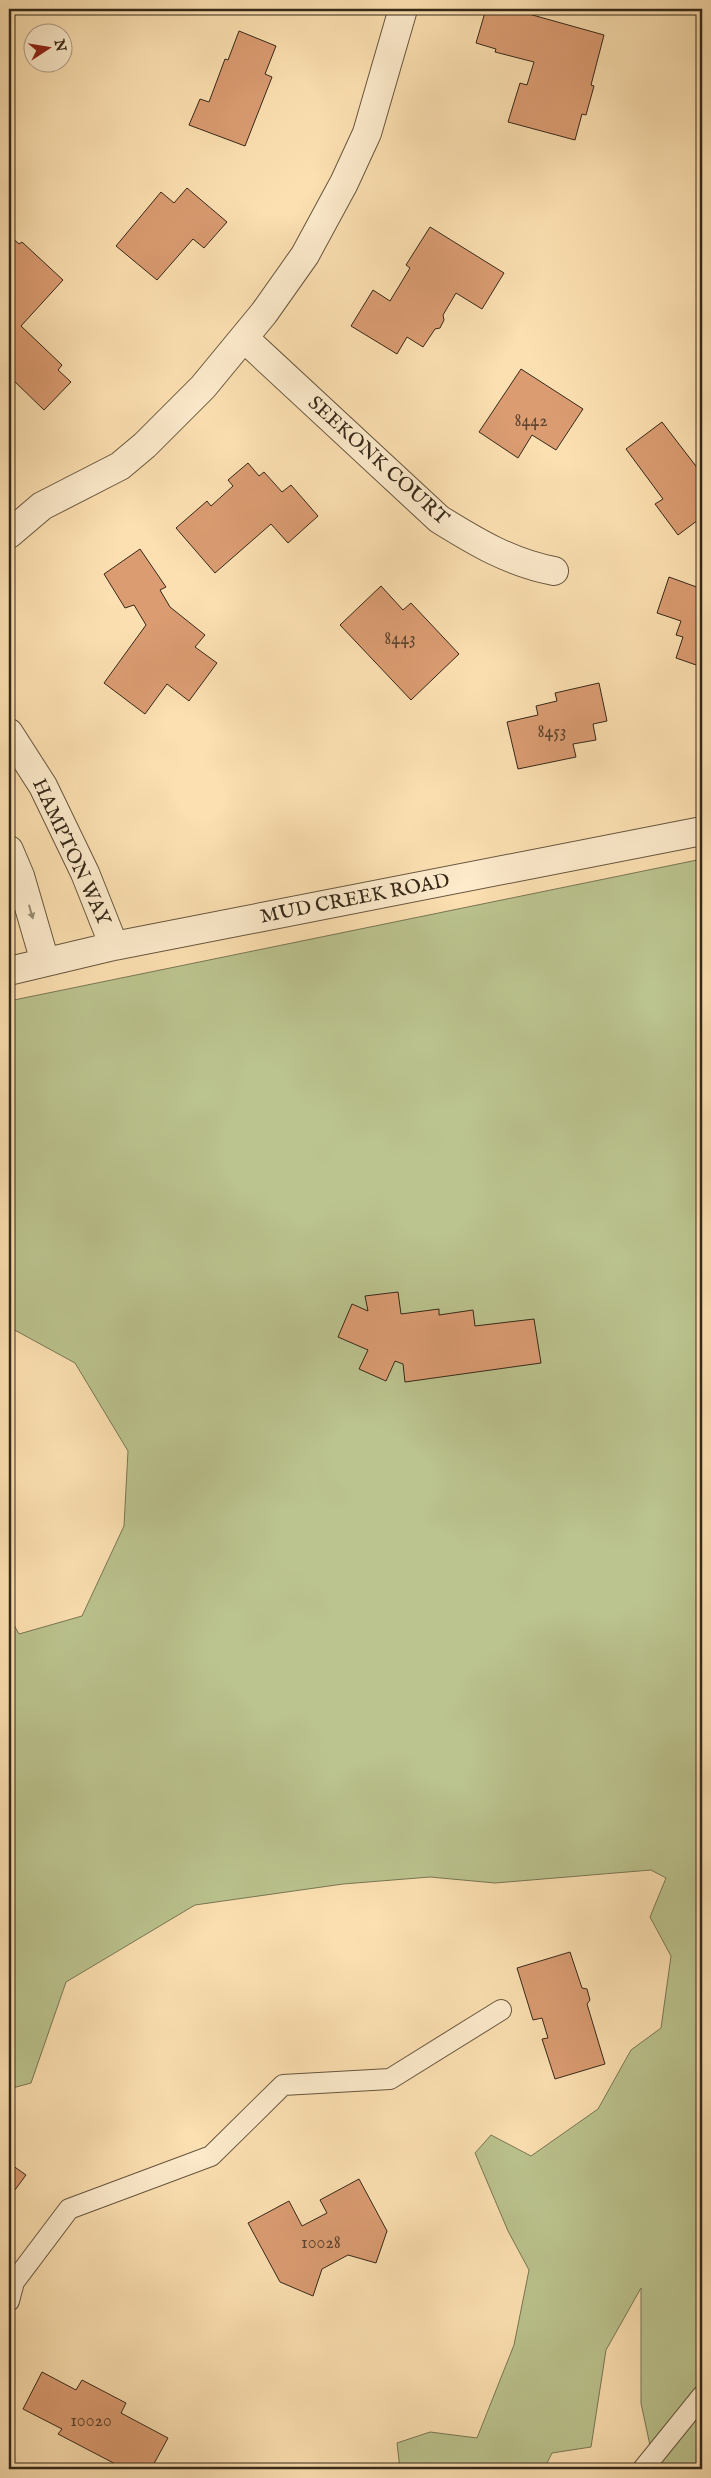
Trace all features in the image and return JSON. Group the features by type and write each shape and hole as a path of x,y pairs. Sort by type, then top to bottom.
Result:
{"street":[{"path":"9,534 42,506 120,466 181,410 244,338 294,272 344,183 366,132 403,9"},
{"name":"SEEKONK COURT","path":"244,338 438,519 476,542 506,557 523,564 554,571"},
{"name":"HAMPTON WAY","path":"9,733 47,794 85,873 114,946"},
{"name":"MUD CREEK ROAD","path":"9,971 114,946 702,831"},
{"path":"9,850 20,876 45,962"}],"lane":[{"path":"9,2301 14,2282 69,2209 211,2156 283,2085 390,2079 500,2010"},
{"path":"643,2469 702,2396"}],"green space":[{"path":"702,859 702,2469 655,2469 641,2403 641,2288 606,2350 591,2447 552,2453 544,2469 400,2469 397,2443 430,2432 477,2438 514,2345 529,2270 508,2231 475,2153 491,2135 531,2156 598,2109 631,2050 661,2028 671,1956 650,1917 666,1878 651,1870 495,1883 430,1877 343,1884 195,1905 66,1982 31,2083 9,2089 9,1616 19,1634 82,1616 124,1526 128,1451 75,1363 11,1328 9,1279 9,1001"}],"building":[{"path":"486,9 511,9 604,35 591,85 594,86 586,115 582,114 575,140 508,122 520,83 527,85 534,62 495,52 496,49 476,43"},
{"path":"239,31 276,46 265,74 272,77 245,146 189,125 200,99 209,102 225,59 228,60"},
{"path":"187,188 227,222 204,248 193,239 157,280 116,246 161,192 174,203"},
{"path":"430,227 504,273 482,309 456,293 443,315 444,320 440,328 435,329 423,347 407,337 397,354 351,326 373,290 390,301 410,268 406,265"},
{"path":"9,235 19,244 22,242 63,280 21,326 62,365 58,370 71,382 44,410 9,376"},
{"path":"521,369 583,409 556,450 532,435 518,458 479,432"},
{"path":"662,422 702,474 702,517 678,535 655,504 663,499 626,449"},
{"path":"248,463 259,476 264,472 282,492 291,485 318,516 288,543 271,524 215,573 176,528 207,501 211,506 233,486 228,480"},
{"path":"140,549 166,587 160,590 170,607 205,635 195,647 217,663 189,701 167,684 145,714 104,683 146,625 134,605 125,608 104,574"},
{"path":"669,577 702,589 702,667 676,658 683,637 676,635 681,621 657,613"},
{"path":"381,586 403,610 411,603 459,654 411,700 340,625"},
{"path":"599,683 607,721 593,724 596,740 573,744 576,757 518,769 507,722 538,715 536,706 557,701 555,693"},
{"path":"398,1292 401,1314 439,1309 439,1315 473,1310 475,1326 534,1319 541,1363 405,1382 403,1364 395,1361 386,1381 359,1369 368,1350 338,1337 352,1304 368,1311 365,1296"},
{"path":"570,1952 582,1988 587,1989 590,2000 587,2004 605,2064 555,2079 542,2039 548,2038 542,2018 533,2020 517,1968"},
{"path":"9,2163 26,2175 9,2198"},
{"path":"359,2179 387,2231 376,2263 348,2255 322,2269 313,2296 280,2282 248,2223 289,2201 302,2226 327,2213 320,2200"},
{"path":"42,2372 76,2390 82,2380 126,2403 121,2413 168,2438 151,2469 125,2469 58,2434 62,2429 23,2409"}]}
